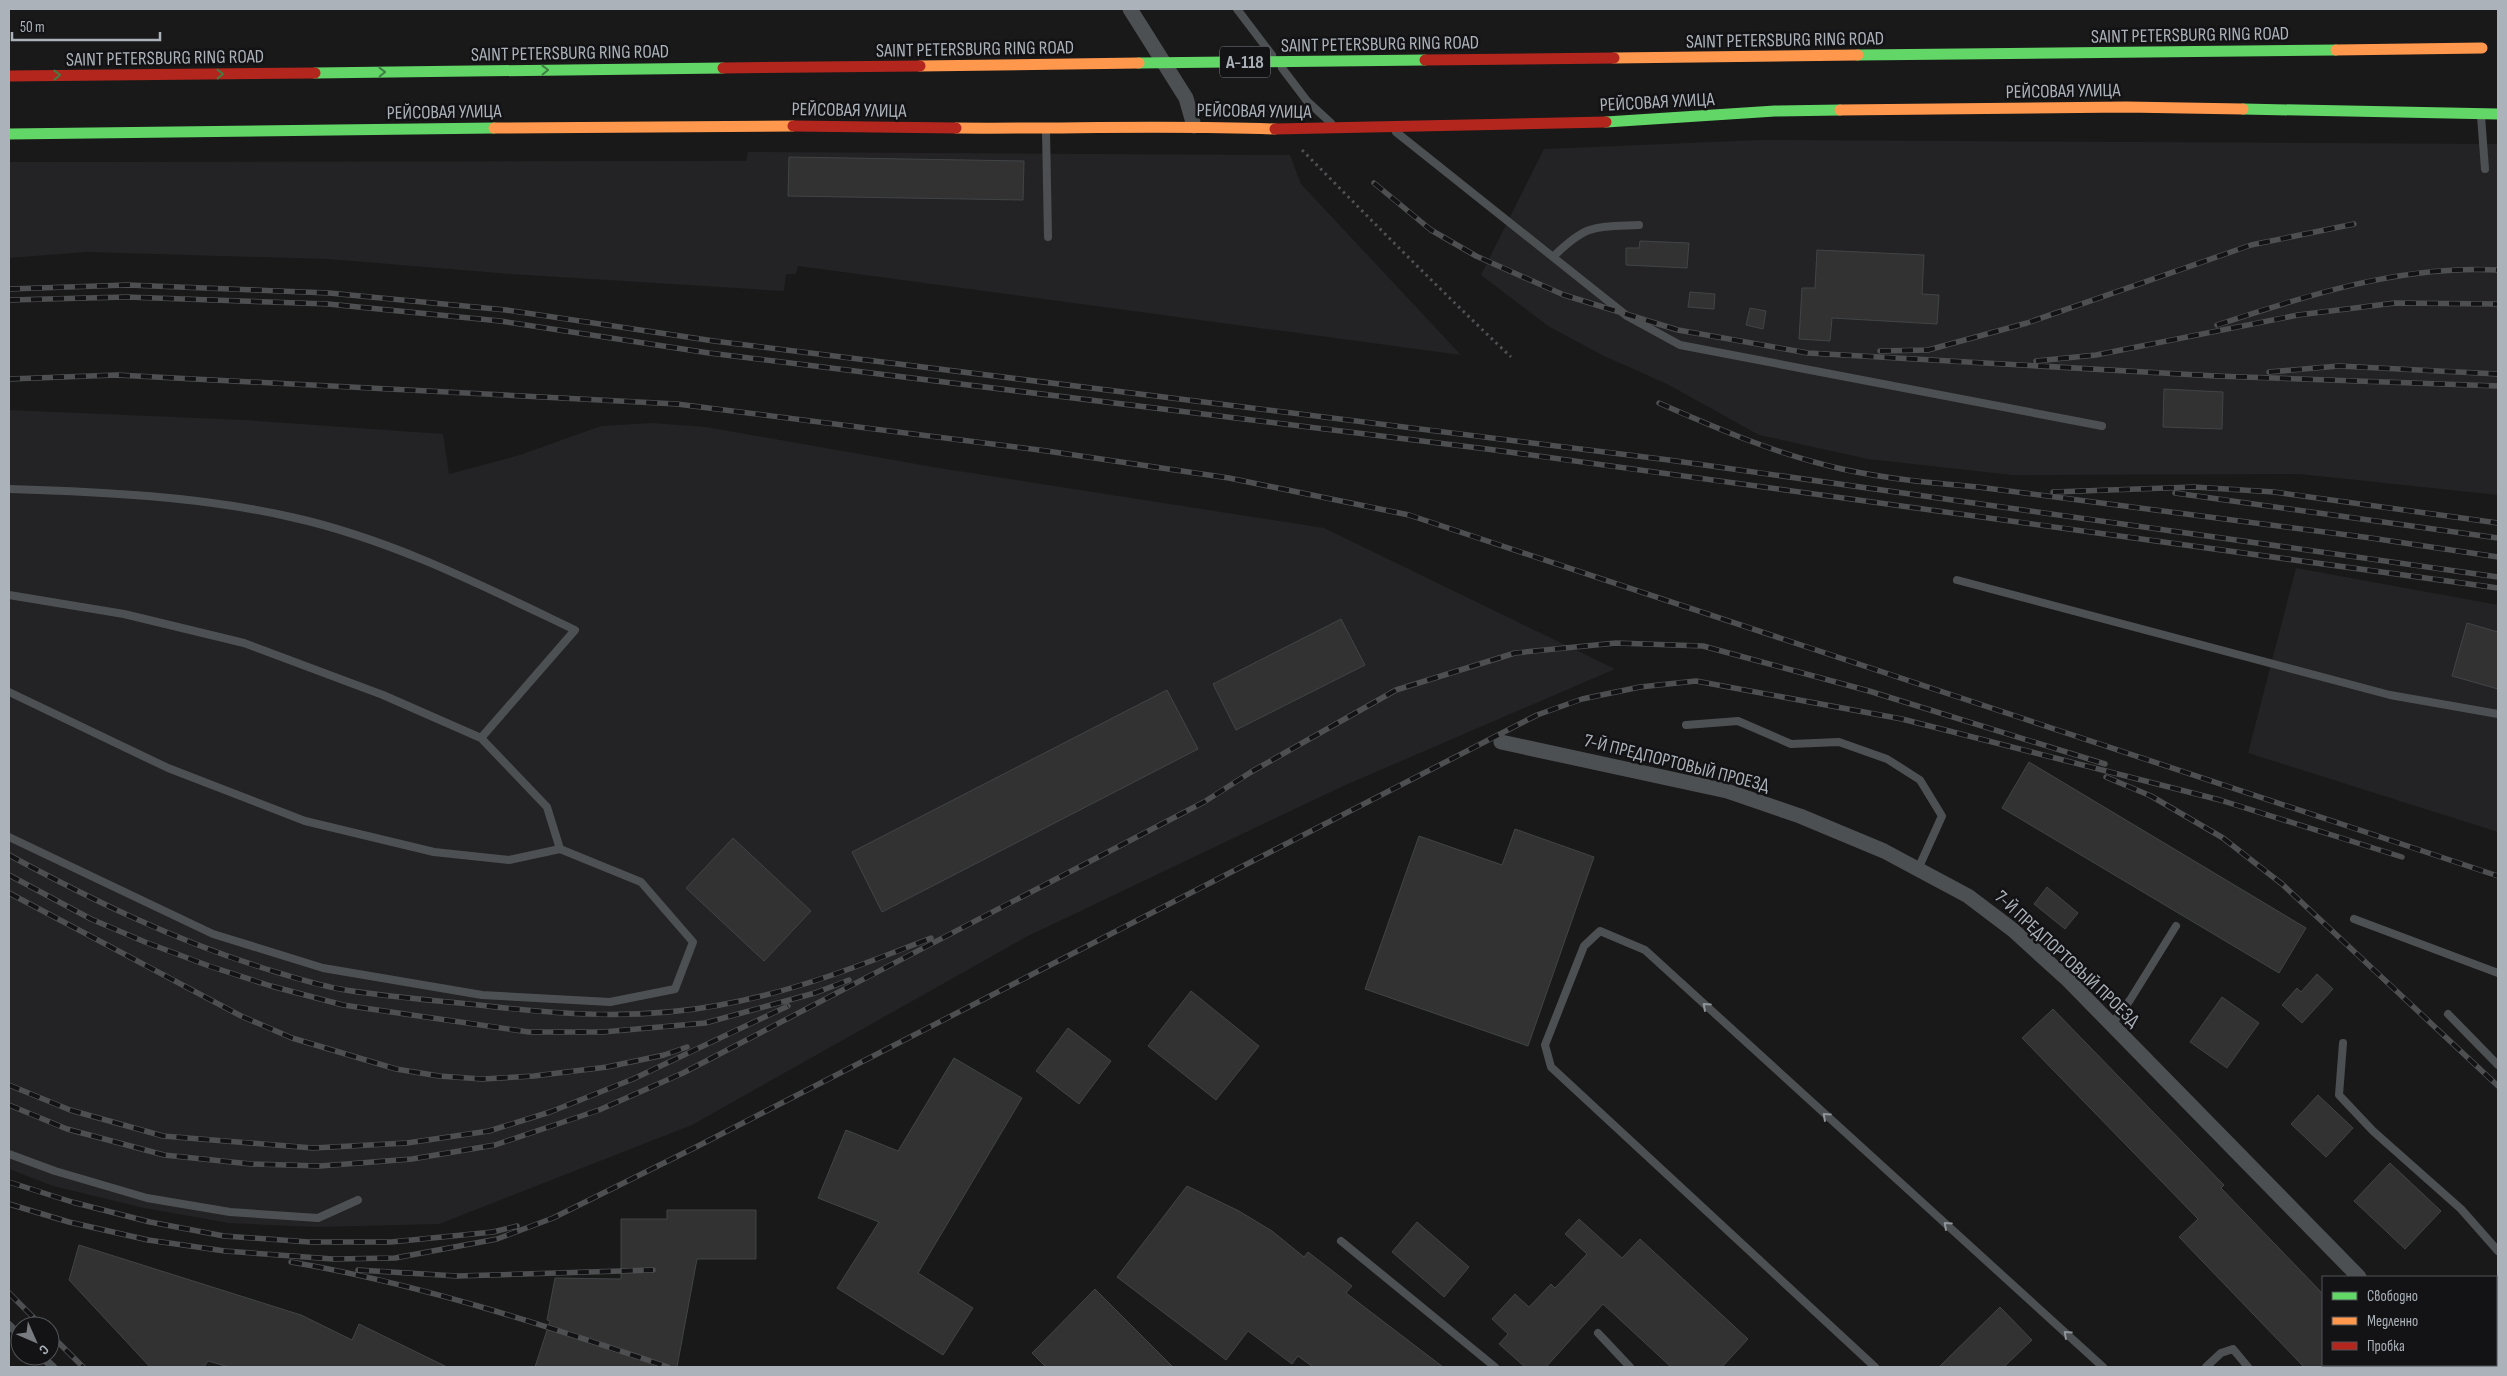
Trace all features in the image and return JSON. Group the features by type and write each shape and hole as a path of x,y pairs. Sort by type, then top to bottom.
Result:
{"main road":[{"name":"SAINT PETERSBURG RING ROAD","path":"9,76 2482,48"},
{"name":"РЕЙСОВАЯ УЛИЦА","path":"9,134 709,125 1046,129 1194,126 1288,130 1640,121 1775,111 2126,107 2498,114"}],"street":[{"path":"1130,9 1186,98 1194,126"},
{"name":"7-Й ПРЕДПОРТОВЫЙ ПРОЕЗД","path":"1501,742 1727,791 1800,816 1884,851 1968,896 2013,930 2112,1024 2358,1276"}],"lane":[{"path":"1237,9 1307,101 1336,128"},
{"path":"2481,114 2485,169"},
{"path":"1388,126 1554,256 1627,316 1680,345 2102,426"},
{"path":"1046,129 1048,237"},
{"path":"1554,256 1574,236 1595,227 1639,225"},
{"path":"9,489 211,502 292,517 350,534 452,570 575,630 481,738"},
{"path":"1957,580 2390,695 2498,714"},
{"path":"9,595 124,614 244,643 383,695 481,738 548,807 560,849"},
{"path":"9,692 168,768 305,821 434,852 509,860 560,849 641,882 693,942 675,989 610,1002 482,995 323,968 213,934 9,837"},
{"path":"1686,725 1738,721 1791,744 1839,742 1887,759 1920,780 1942,816 1918,869"},
{"path":"2354,919 2498,973"},
{"path":"2112,1024 2130,1000 2176,926"},
{"path":"1875,1367 1551,1067 1546,1045 1584,946 1600,931 1645,950 2103,1367"},
{"path":"2448,1014 2498,1065"},
{"path":"2343,1043 2339,1095 2373,1131 2461,1209 2498,1251"},
{"path":"9,1154 55,1172 147,1198 230,1212 318,1218 358,1200"},
{"path":"1341,1241 1495,1367"},
{"path":"1598,1333 1630,1367"},
{"path":"2206,1367 2220,1353 2233,1350 2248,1367"}],"path":[{"path":"1288,130 1303,150 1390,236 1451,302 1511,358"}],"shaded area":[{"path":"1760,140 2498,144 2498,495 2299,474 2012,475 1868,459 1759,435 1667,384 1604,356 1548,326 1481,275 1544,149"},
{"path":"748,152 1290,155 1301,184 1461,355 798,266 796,274 786,274 784,291 511,274 328,259 86,252 9,258 9,162 746,161"},
{"path":"9,410 245,420 443,434 449,474 520,455 601,426 652,423 706,427 939,468 1324,528 1615,669 1341,787 1026,937 692,1125 439,1224 317,1227 229,1223 144,1208 53,1186 9,1169"},
{"path":"2296,568 2498,605 2498,832 2248,753"}],"building":[{"path":"789,157 1024,161 1023,200 788,196"},
{"path":"1640,241 1689,243 1687,268 1626,265 1626,248 1639,248"},
{"path":"1817,250 1924,255 1922,294 1939,295 1937,324 1832,318 1830,341 1799,339 1802,288 1815,288"},
{"path":"1690,292 1715,294 1714,309 1688,307"},
{"path":"1750,308 1766,311 1763,329 1746,325"},
{"path":"2164,389 2223,392 2222,429 2163,427"},
{"path":"1341,619 1365,665 1236,730 1213,684"},
{"path":"2467,623 2498,632 2498,689 2452,676"},
{"path":"1167,690 1198,749 882,912 852,852"},
{"path":"2029,762 2306,928 2279,973 2002,808"},
{"path":"1515,829 1594,857 1528,1046 1365,989 1419,836 1502,865"},
{"path":"733,838 811,911 764,961 686,888"},
{"path":"2047,887 2078,913 2065,929 2034,904"},
{"path":"2317,974 2333,989 2302,1023 2282,1005 2297,988 2301,992"},
{"path":"1191,991 1259,1046 1216,1100 1148,1046"},
{"path":"2222,997 2259,1023 2227,1068 2190,1042"},
{"path":"2053,1009 2224,1185 2221,1188 2322,1293 2323,1367 2304,1367 2179,1237 2198,1219 2022,1038"},
{"path":"1068,1028 1111,1061 1079,1104 1036,1071"},
{"path":"954,1058 1022,1098 918,1273 973,1308 943,1355 837,1288 879,1222 818,1198 846,1130 898,1151"},
{"path":"2318,1095 2353,1128 2326,1157 2291,1124"},
{"path":"2390,1163 2441,1211 2405,1249 2354,1201"},
{"path":"1187,1186 1239,1211 1272,1231 1304,1257 1308,1252 1352,1286 1346,1293 1443,1367 1313,1367 1298,1356 1292,1364 1248,1331 1226,1360 1117,1277"},
{"path":"667,1210 756,1210 756,1259 697,1259 677,1367 535,1367 550,1321 547,1320 555,1278 621,1279 621,1219 667,1219"},
{"path":"1579,1219 1622,1258 1640,1239 1748,1339 1722,1367 1671,1367 1603,1304 1546,1367 1525,1367 1499,1344 1508,1334 1492,1319 1515,1294 1529,1307 1551,1284 1555,1288 1587,1254 1565,1234"},
{"path":"1417,1222 1469,1267 1444,1297 1392,1252"},
{"path":"79,1245 301,1315 352,1340 359,1324 447,1367 229,1367 208,1361 204,1367 150,1367 69,1280"},
{"path":"1095,1289 1173,1367 1046,1367 1032,1353"},
{"path":"2000,1307 2032,1340 2004,1367 1939,1367"}],"railway":[{"path":"1374,183 1431,230 1476,256 1564,295 1678,330 1808,353 2216,376 2498,386"},
{"path":"1880,351 1928,350 2027,323 2251,245 2354,224"},
{"path":"2217,325 2320,293 2390,277 2426,272 2498,270"},
{"path":"9,289 127,285 329,293 506,310 714,341 1669,460 2498,577"},
{"path":"9,300 126,297 328,304 500,321 709,353 1487,449 2498,588"},
{"path":"2036,361 2096,355 2298,315 2395,303 2498,304"},
{"path":"2269,372 2339,366 2498,374"},
{"path":"9,379 117,375 677,404 1047,451 1229,478 1409,515 2498,876"},
{"path":"1659,403 1726,432 1772,449 1842,469 1910,480 1978,487 2371,538 2498,557"},
{"path":"2053,492 2194,487 2274,492 2498,523"},
{"path":"2175,493 2498,538"},
{"path":"9,1105 67,1129 164,1155 251,1164 320,1166 412,1159 495,1145 599,1110 683,1073 1204,802 1251,772 1396,690 1515,653 1616,643 1703,646 1869,691 2105,764"},
{"path":"9,1204 69,1222 148,1240 225,1251 333,1259 395,1258 497,1239 553,1218 698,1146 1537,715 1582,699 1640,687 1696,681 1902,719 2220,800 2402,857"},
{"path":"2106,777 2151,796 2223,838 2282,884 2498,1086"},
{"path":"9,855 70,887 163,931 227,956 320,985 374,994 539,1011 630,1014 660,1013 720,1005 801,985 853,968 931,938"},
{"path":"9,875 91,919 145,942 209,966 271,986 343,1005 529,1032 603,1032 705,1023 815,993 849,980"},
{"path":"9,893 241,1016 292,1038 396,1069 439,1076 482,1079 534,1076 607,1067 664,1055 687,1047"},
{"path":"9,1085 70,1110 163,1136 313,1148 407,1143 489,1131 550,1112 633,1079 788,1006"},
{"path":"9,1182 72,1202 150,1222 224,1236 309,1242 391,1242 493,1232 517,1226"},
{"path":"291,1262 387,1282 481,1307 668,1367"},
{"path":"358,1270 457,1276 653,1270"},
{"path":"9,1293 32,1316"},
{"path":"60,1344 83,1367"}],"traffic: fast":[{"path":"1858,55 2336,50"},
{"path":"1139,63 1425,60"},
{"path":"315,73 723,68"},
{"path":"2243,109 2498,114"},
{"path":"1606,122 1775,111 1840,110"},
{"path":"9,134 494,128"}],"traffic: slow":[{"path":"2336,50 2482,48"},
{"path":"1614,58 1858,55"},
{"path":"920,66 1139,63"},
{"path":"1840,110 2126,107 2243,109"},
{"path":"494,128 793,126"},
{"path":"956,128 1195,127 1275,129"}],"traffic: jam":[{"path":"1425,60 1614,58"},
{"path":"723,68 920,66"},
{"path":"9,76 315,73"},
{"path":"1275,129 1606,122"},
{"path":"793,126 956,128"}]}
